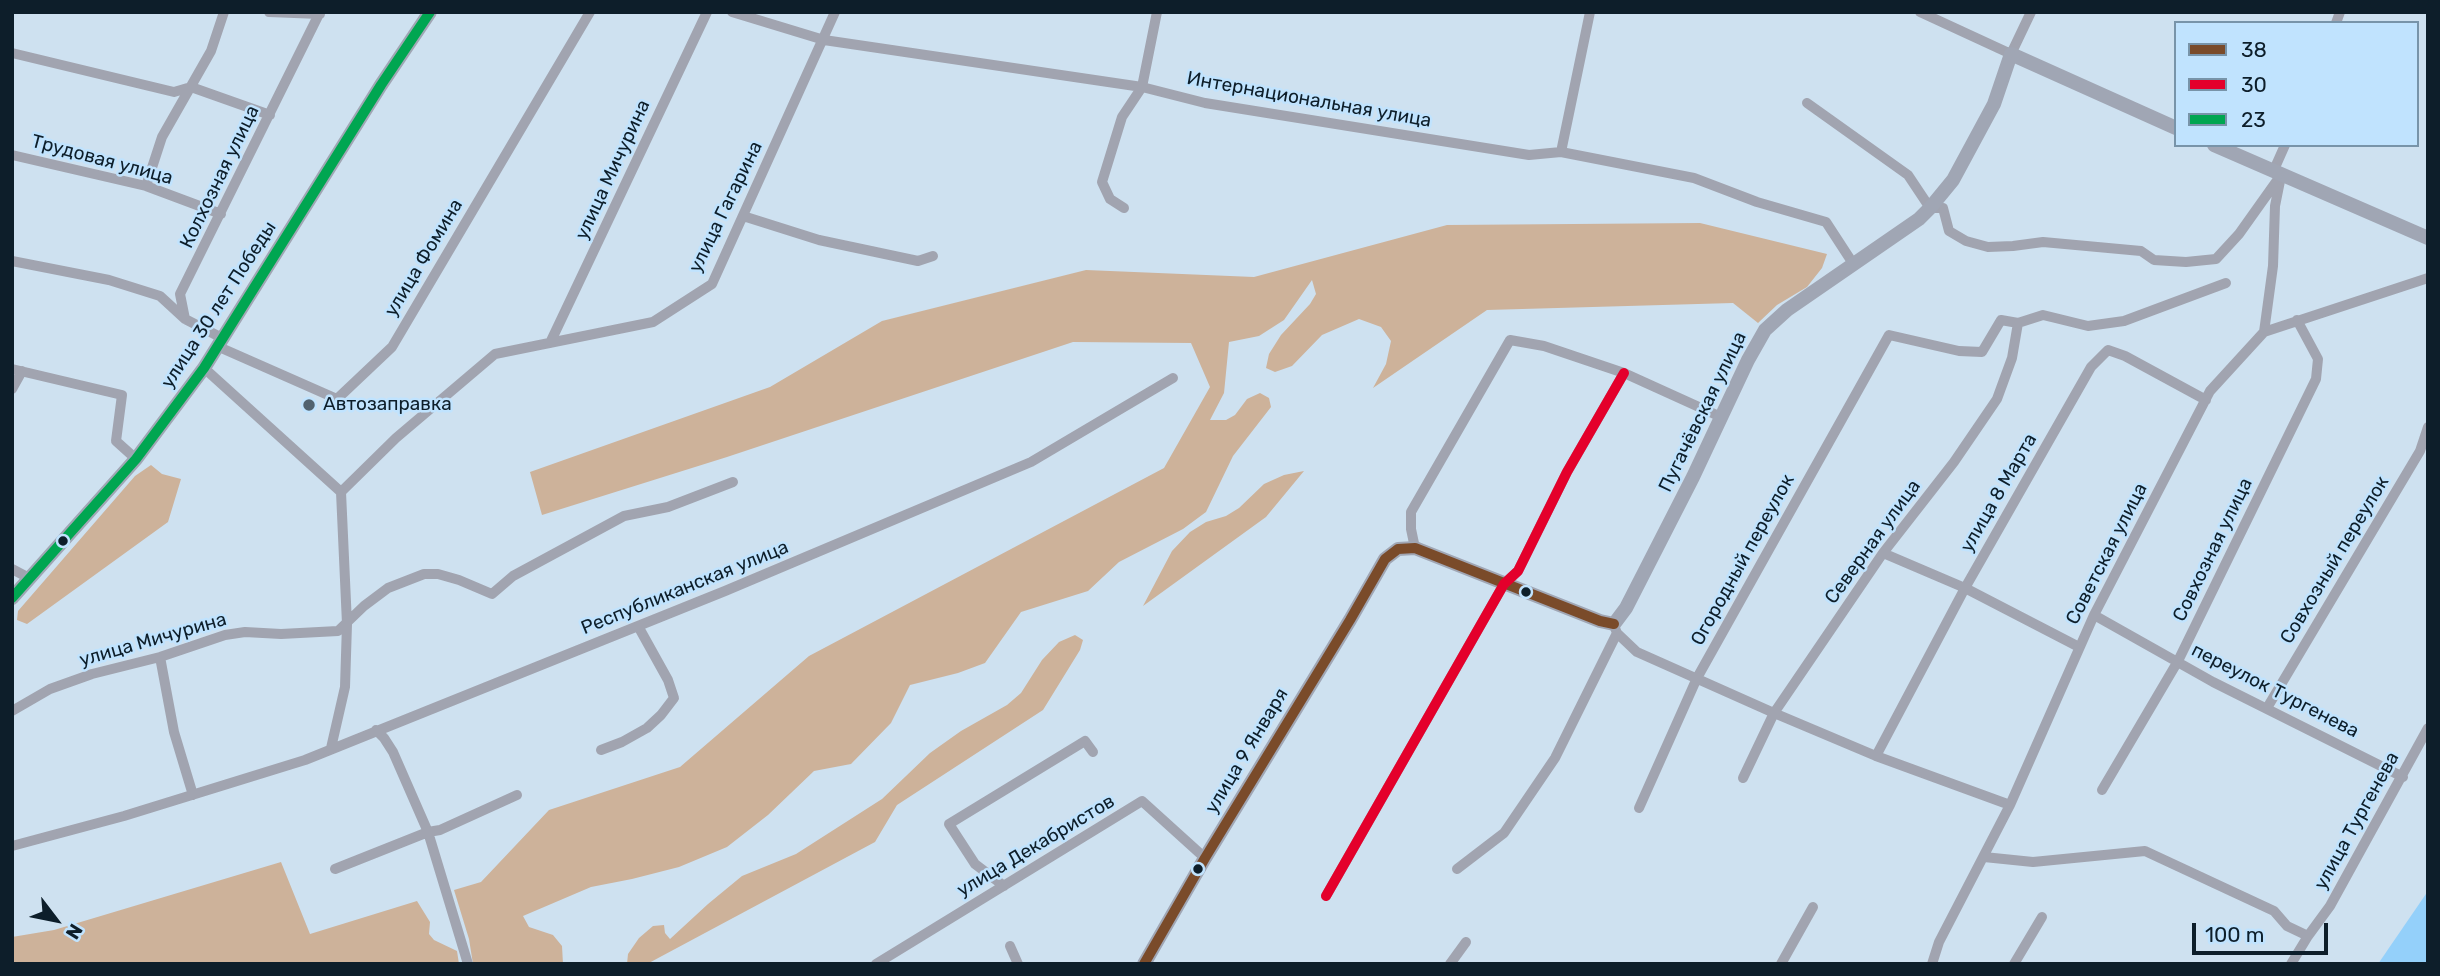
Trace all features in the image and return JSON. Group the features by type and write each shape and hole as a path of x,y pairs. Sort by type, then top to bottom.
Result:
{"main road":[{"name":"улица 30 лет Победы","path":"12,598 136,459 222,343 381,85 430,12"},
{"path":"2011,54 2174,127"},
{"name":"Пугачёвская улица","path":"1616,629 1765,330 1787,310 1919,219 1930,208 1953,180 1994,104 2011,54"},
{"path":"2218,147 2428,238"},
{"path":"1415,548 1616,629"},
{"name":"улица 9 Января","path":"1144,964 1385,559 1398,549 1415,548"}],"street":[{"path":"146,186 162,137 211,51 223,12"},
{"path":"268,12 320,13"},
{"name":"улица Фомина","path":"222,343 337,399 392,347 590,12"},
{"name":"улица Мичурина","path":"550,343 707,12"},
{"name":"Интернациональная улица","path":"732,12 824,40 1142,87 1205,103 1529,155 1561,152 1694,178 1758,202 1826,222 1854,265"},
{"name":"улица Гагарина","path":"341,492 397,438 495,354 653,322 712,284 835,12"},
{"path":"1124,208 1110,199 1102,181 1122,117 1142,87 1157,12"},
{"path":"1561,152 1590,12"},
{"path":"1920,12 2011,54"},
{"name":"Пугачёвская улица","path":"2011,54 2031,12"},
{"name":"Колхозная улица","path":"185,319 180,295 320,13"},
{"path":"12,53 174,92 191,88 270,115"},
{"path":"1807,103 1908,175 1930,208 1943,208 1950,231 1988,247 2043,242 2141,251 2154,260 2217,260 2239,234 2277,174"},
{"path":"2264,332 2273,266 2277,174 2284,147"},
{"name":"Трудовая улица","path":"12,155 146,186 221,214"},
{"path":"743,216 818,240 918,261 933,256"},
{"path":"12,261 109,281 160,296 185,319 222,343"},
{"name":"Советская улица","path":"1932,964 1939,942 2010,805 2094,615 2210,391 2264,332 2428,278"},
{"path":"2018,323 2043,316 2088,326 2124,321 2226,283"},
{"name":"Огородный переулок","path":"1639,808 1697,678 1889,335 1959,351 1982,352 2001,320 2018,323"},
{"name":"Совхозная улица","path":"2102,789 2178,661 2316,379 2318,359 2297,320"},
{"name":"Северная улица","path":"1743,778 1774,713 1883,553 1954,461 1997,399 2012,358 2018,323"},
{"path":"1415,548 1411,512 1510,340 1544,346 1624,373 1721,417"},
{"name":"улица 8 Марта","path":"1876,756 1965,588 2091,367 2108,350 2125,356 2206,400"},
{"path":"204,368 341,492 347,624 345,687 331,748"},
{"path":"12,389 17,370 122,396 116,441 136,459"},
{"path":"1326,896 1504,584 1518,571 1567,472 1624,373"},
{"name":"Республиканская улица","path":"12,846 305,760 638,626 864,534 1031,462 1173,378"},
{"name":"Совхозный переулок","path":"2267,708 2420,451 2428,427"},
{"path":"347,624 376,596 404,580 424,574 439,574 492,594 513,576 624,516 668,507 733,482"},
{"path":"1883,553 1965,588 2079,647"},
{"path":"12,569 31,579"},
{"name":"переулок Тургенева","path":"2094,615 2213,682 2403,777"},
{"name":"улица Мичурина","path":"12,711 50,689 225,635 245,632 281,634 338,631 347,624"},
{"path":"601,750 647,728 674,698 668,680 638,626"},
{"path":"1616,629 1637,652 1876,756 2010,805"},
{"name":"Пугачёвская улица","path":"1457,869 1504,833 1555,758 1616,629"},
{"path":"160,657 174,732 193,795"},
{"name":"улица Тургенева","path":"2291,964 2330,906 2428,728"},
{"path":"376,730 393,752 428,832 468,964"},
{"path":"1004,886 975,864 949,824 1085,741 1093,752"},
{"path":"335,869 428,832 440,830 517,795"},
{"name":"улица Декабристов","path":"876,964 1142,802 1205,858"},
{"path":"1984,857 2033,862 2146,850 2274,911 2287,926 2308,936"},
{"path":"1781,964 1813,907"},
{"path":"2014,964 2042,916"},
{"path":"1450,964 1466,942"},
{"path":"1010,946 1018,964"}],"shaded area":[{"path":"1700,223 1827,254 1822,268 1807,287 1777,305 1758,323 1733,303 1487,310 1373,388 1386,364 1391,341 1381,327 1359,319 1322,335 1292,366 1275,372 1266,368 1269,354 1281,335 1316,294 1312,280 1284,320 1259,336 1229,342 1224,393 1210,420 1226,420 1235,415 1247,399 1260,393 1269,398 1271,407 1233,456 1206,512 1183,529 1119,562 1088,591 1021,612 985,663 910,685 891,723 851,764 814,771 768,815 727,847 679,867 591,887 523,916 529,927 553,935 562,946 563,964 473,964 469,939 454,890 481,882 549,810 680,767 809,656 1164,468 1210,387 1191,343 1073,342 727,457 542,515 530,472 770,387 882,321 1086,270 1254,277 1447,225"},
{"path":"151,465 162,474 181,479 168,522 27,624 17,620 18,611 135,476"},
{"path":"1304,471 1266,517 1143,606 1172,551 1190,532 1239,508 1264,484 1284,475"},
{"path":"1075,635 1083,640 1080,650 1043,710 897,805 875,842 647,964 627,964 628,954 639,938 653,926 664,925 665,933 670,939 742,876 796,854 882,799 930,753 961,731 1007,705 1021,693 1042,660 1059,642"},
{"path":"281,862 310,934 417,901 430,922 429,934 434,940 457,951 459,964 12,964 12,937 54,930"}],"water":[{"path":"2428,891 2428,964 2378,964"}],"transit line":[{"name":"23","path":"12,598 136,459 204,368 381,85 430,12"},
{"name":"30","path":"1326,896 1504,584 1518,571 1567,472 1624,373"},
{"name":"38","path":"1144,964 1385,559 1398,549 1415,548 1600,621 1614,624"}],"place":[{"name":"Автозаправка","path":"309,405"}]}
